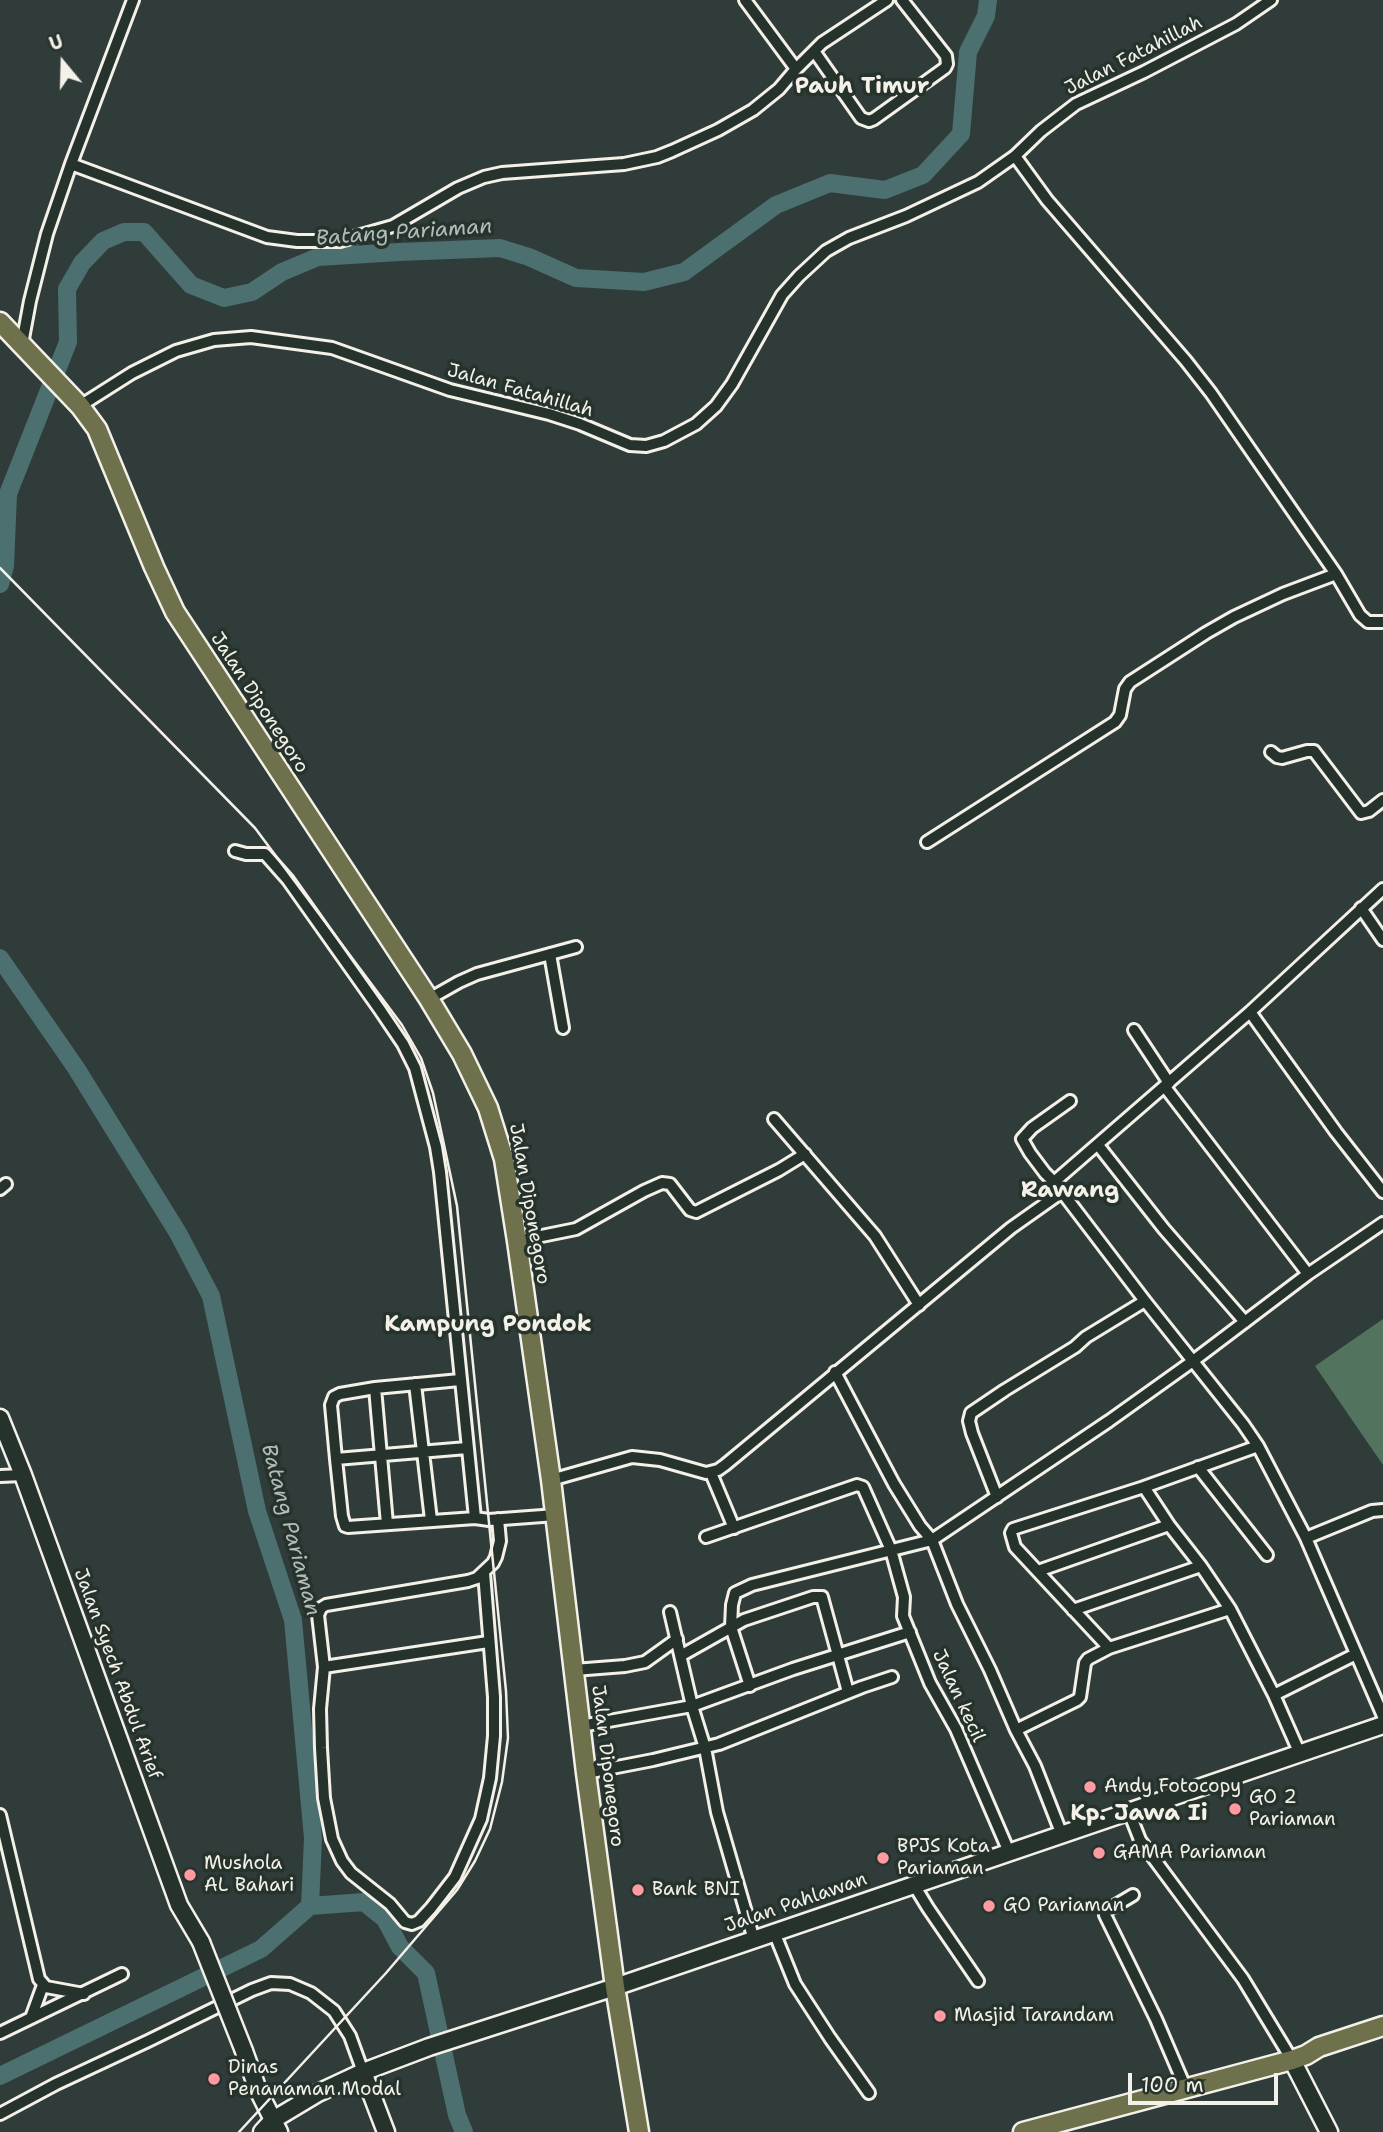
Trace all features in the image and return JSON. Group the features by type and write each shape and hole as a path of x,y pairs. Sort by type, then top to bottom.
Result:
{"main road":[{"name":"Jalan Diponegoro","path":"0,322 92,420 154,567 182,624 429,999 462,1054 488,1108 504,1159 517,1241 556,1515 586,1773 615,1987 639,2132"},
{"path":"1023,2132 1299,2057 1319,2047 1383,2026"},
{"path":"1299,2057 1322,2057 1383,2038"}],"street":[{"path":"22,344 53,213 133,0"},
{"path":"745,0 796,69"},
{"path":"71,164 267,237 297,241 340,241 393,226 458,188 484,177 502,173 624,164 657,157 739,119 779,89 830,37 887,0"},
{"path":"814,51 862,117 869,121 874,120 947,64 946,56 902,0"},
{"name":"Jalan Fatahillah","path":"74,400 176,351 214,340 251,337 332,348 450,390 580,424 630,445 646,446 673,438 688,430 716,406 732,384 782,295 826,251 849,238 965,188 1015,156 1041,131 1076,104 1236,24 1271,0"},
{"path":"1015,156 1047,200 1211,393 1336,574 1365,621 1383,622"},
{"path":"927,842 1115,722 1120,715 1125,689 1130,681 1234,617 1283,594 1336,574"},
{"path":"1271,752 1282,758 1314,751 1361,813 1369,811 1383,800"},
{"path":"235,851 265,854 288,880 380,1010 415,1068 438,1159 475,1518"},
{"path":"1054,1182 1250,1012 1383,889"},
{"path":"1361,908 1383,940"},
{"path":"429,999 477,974 576,947"},
{"path":"550,954 562,1028"},
{"path":"1250,1012 1336,1132 1383,1192"},
{"path":"1134,1030 1167,1085 1308,1274"},
{"path":"1070,1101 1032,1128 1022,1139 1045,1173 1244,1424 1258,1446 1306,1538 1383,1716"},
{"path":"774,1119 875,1236 919,1305"},
{"path":"1098,1145 1164,1228 1245,1322"},
{"path":"517,1241 569,1232 662,1183 670,1184 690,1210 696,1212 805,1154"},
{"path":"551,1480 632,1458 654,1459 698,1472 711,1473 738,1456 767,1428 1011,1228 1062,1192"},
{"path":"750,1686 731,1627 733,1597 738,1590 932,1540 1193,1361 1308,1274 1383,1223"},
{"path":"997,1497 972,1433 969,1421 971,1413 1145,1301"},
{"path":"835,1372 894,1483 920,1526 932,1540 952,1592 1035,1766 1062,1835"},
{"path":"460,1380 374,1388 337,1395 332,1400 345,1526 358,1528 431,1520 556,1515"},
{"path":"415,1384 431,1520"},
{"path":"374,1388 387,1524"},
{"name":"Jalan Syech Abdul Arief","path":"0,1418 179,1905 201,1942 271,2128"},
{"path":"1109,1648 1015,1547 1010,1533 1013,1529 1144,1487 1258,1446"},
{"path":"336,1459 467,1448"},
{"path":"1198,1467 1266,1555"},
{"path":"706,1537 734,1528 711,1473"},
{"path":"0,1476 23,1475"},
{"name":"Jalan kecil","path":"734,1528 857,1485 863,1487 891,1550 904,1597 903,1616 930,1683 959,1736 1009,1852"},
{"path":"1144,1487 1230,1609 1274,1695 1300,1754"},
{"path":"1306,1538 1372,1511 1383,1510"},
{"path":"484,1573 494,1736 490,1778 481,1819 455,1877 431,1908 419,1921 412,1924 405,1922 390,1904 351,1873 332,1839 324,1798 320,1709 324,1667 318,1615 323,1606 468,1581 484,1573 499,1550 498,1519"},
{"path":"1038,1571 1169,1525"},
{"path":"1073,1610 1201,1566"},
{"path":"681,1655 731,1627 767,1611 813,1597 822,1597 848,1692"},
{"path":"1016,1730 1077,1700 1080,1697 1086,1663 1093,1656 1109,1648 1230,1609"},
{"path":"670,1612 692,1706 705,1748 721,1828 754,1940"},
{"path":"581,1726 692,1706 910,1632"},
{"path":"574,1671 625,1666 645,1661 677,1639"},
{"path":"324,1667 488,1642"},
{"path":"1274,1695 1356,1654"},
{"path":"586,1773 705,1748 892,1677"},
{"name":"Jalan Pahlawan","path":"271,2128 318,2093 363,2072 429,2047 615,1987 1383,1725"},
{"path":"1129,1812 1140,1840 1299,2057 1329,2132"},
{"path":"0,1815 36,1973 43,1985 84,1994"},
{"path":"914,1885 978,1981"},
{"path":"1133,1895 1106,1911 1105,1915 1186,2089"},
{"path":"774,1932 795,1984 869,2093"},
{"path":"0,2033 122,1974"},
{"path":"0,2113 251,1990 271,1983 290,1984 311,1993 334,2011 349,2036 386,2132"},
{"path":"31,2018 43,1985"}],"green space":[{"path":"1383,1319 1383,1465 1315,1366"}],"waterway":[{"name":"Batang Pariaman","path":"0,584 5,566 8,494 68,342 67,289 82,263 103,241 124,232 144,232 191,285 224,298 252,292 282,272 318,257 399,252 500,248 529,257 576,278 644,282 684,272 776,205 830,183 885,190 923,175 961,134 968,52 986,16 988,0"},
{"name":"Batang Pariaman","path":"0,958 76,1068 178,1233 211,1296 257,1511 293,1620 313,1838 310,1906 261,1949 0,2076"},
{"path":"310,1906 364,1902 385,1919 400,1947 426,1973 457,2115 464,2132"}],"railway":[{"path":"0,568 255,828 402,1025 421,1058 433,1093 457,1206 506,1691 508,1738 502,1782 490,1829 457,1890 386,1973 239,2132"}],"place":[{"name":"Andy Fotocopy","path":"1090,1787"},
{"name":"GO 2 Pariaman","path":"1235,1809"},
{"name":"GAMA Pariaman","path":"1099,1853"},
{"name":"BPJS Kota Pariaman","path":"883,1858"},
{"name":"Mushola AL Bahari","path":"190,1875"},
{"name":"Bank BNI","path":"638,1890"},
{"name":"GO Pariaman","path":"989,1906"},
{"name":"Masjid Tarandam","path":"940,2016"},
{"name":"Dinas Penanaman Modal","path":"214,2079"}],"district":[{"name":"Pauh Timur","path":"862,87"},
{"name":"Rawang","path":"1070,1191"},
{"name":"Kampung Pondok","path":"488,1325"},
{"name":"Kp. Jawa Ii","path":"1139,1814"}]}
